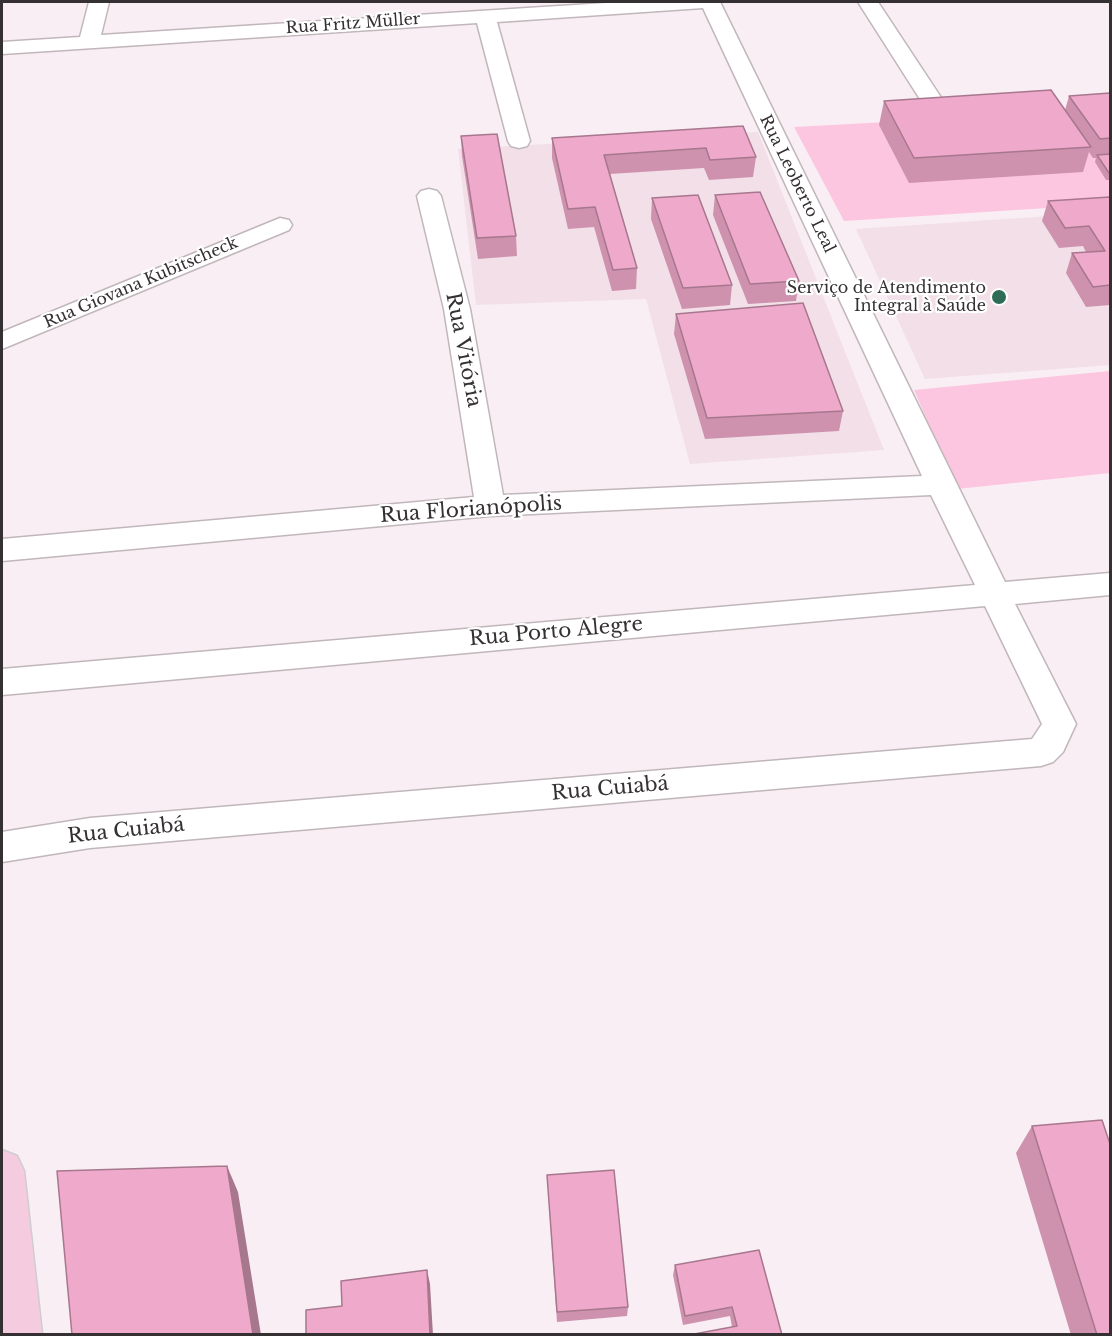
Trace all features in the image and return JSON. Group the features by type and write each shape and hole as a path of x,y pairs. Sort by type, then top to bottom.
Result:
{"main road":[{"path":"2,1171 19,1335"}],"street":[{"path":"89,41 99,2"},
{"name":"Rua Fritz Müller","path":"2,48 705,2"},
{"name":"Rua Leoberto Leal","path":"710,2 993,594"},
{"path":"868,2 933,102"},
{"path":"485,16 519,141"},
{"name":"Rua Vitória","path":"429,196 457,309 490,506"},
{"name":"Rua Giovana Kubitscheck","path":"2,341 280,225"},
{"name":"Rua Florianópolis","path":"2,549 490,506 941,485"},
{"name":"Rua Porto Alegre","path":"2,682 1110,584"},
{"name":"Rua Cuiabá","path":"2,848 90,833 1041,752 1051,742 1059,724 993,594"}],"shaded area":[{"path":"1110,110 1110,204 844,221 794,127"},
{"path":"758,132 884,450 690,464 646,299 476,305 458,149"},
{"name":"Serviço de Atendimento Integral à Saúde","path":"1110,212 1110,365 925,379 856,229"},
{"path":"1110,371 1110,473 957,489 914,390"}],"building":[{"path":"1051,90 1091,147 914,158 884,101"},
{"path":"1110,93 1110,138 1100,139 1069,96"},
{"path":"743,126 756,157 710,160 706,148 604,155 637,268 613,270 595,207 568,209 552,138"},
{"path":"497,134 516,236 477,238 461,136"},
{"path":"1110,154 1110,173 1109,173 1097,155"},
{"path":"760,192 799,281 750,284 715,195"},
{"path":"698,195 732,285 683,288 652,198"},
{"path":"1110,197 1110,285 1093,287 1072,253 1105,251 1089,226 1065,228 1048,201"},
{"path":"803,303 843,411 707,418 676,314"},
{"path":"1102,1120 1110,1144 1110,1335 1097,1335 1032,1126"},
{"path":"227,1166 253,1335 72,1335 57,1171"},
{"path":"614,1170 628,1307 557,1312 547,1175"},
{"path":"759,1250 782,1335 689,1335 737,1326 732,1307 685,1316 675,1265"},
{"path":"427,1270 430,1335 306,1335 306,1310 342,1306 341,1281"}],"place":[{"name":"Serviço de Atendimento Integral à Saúde","path":"999,297"}]}
